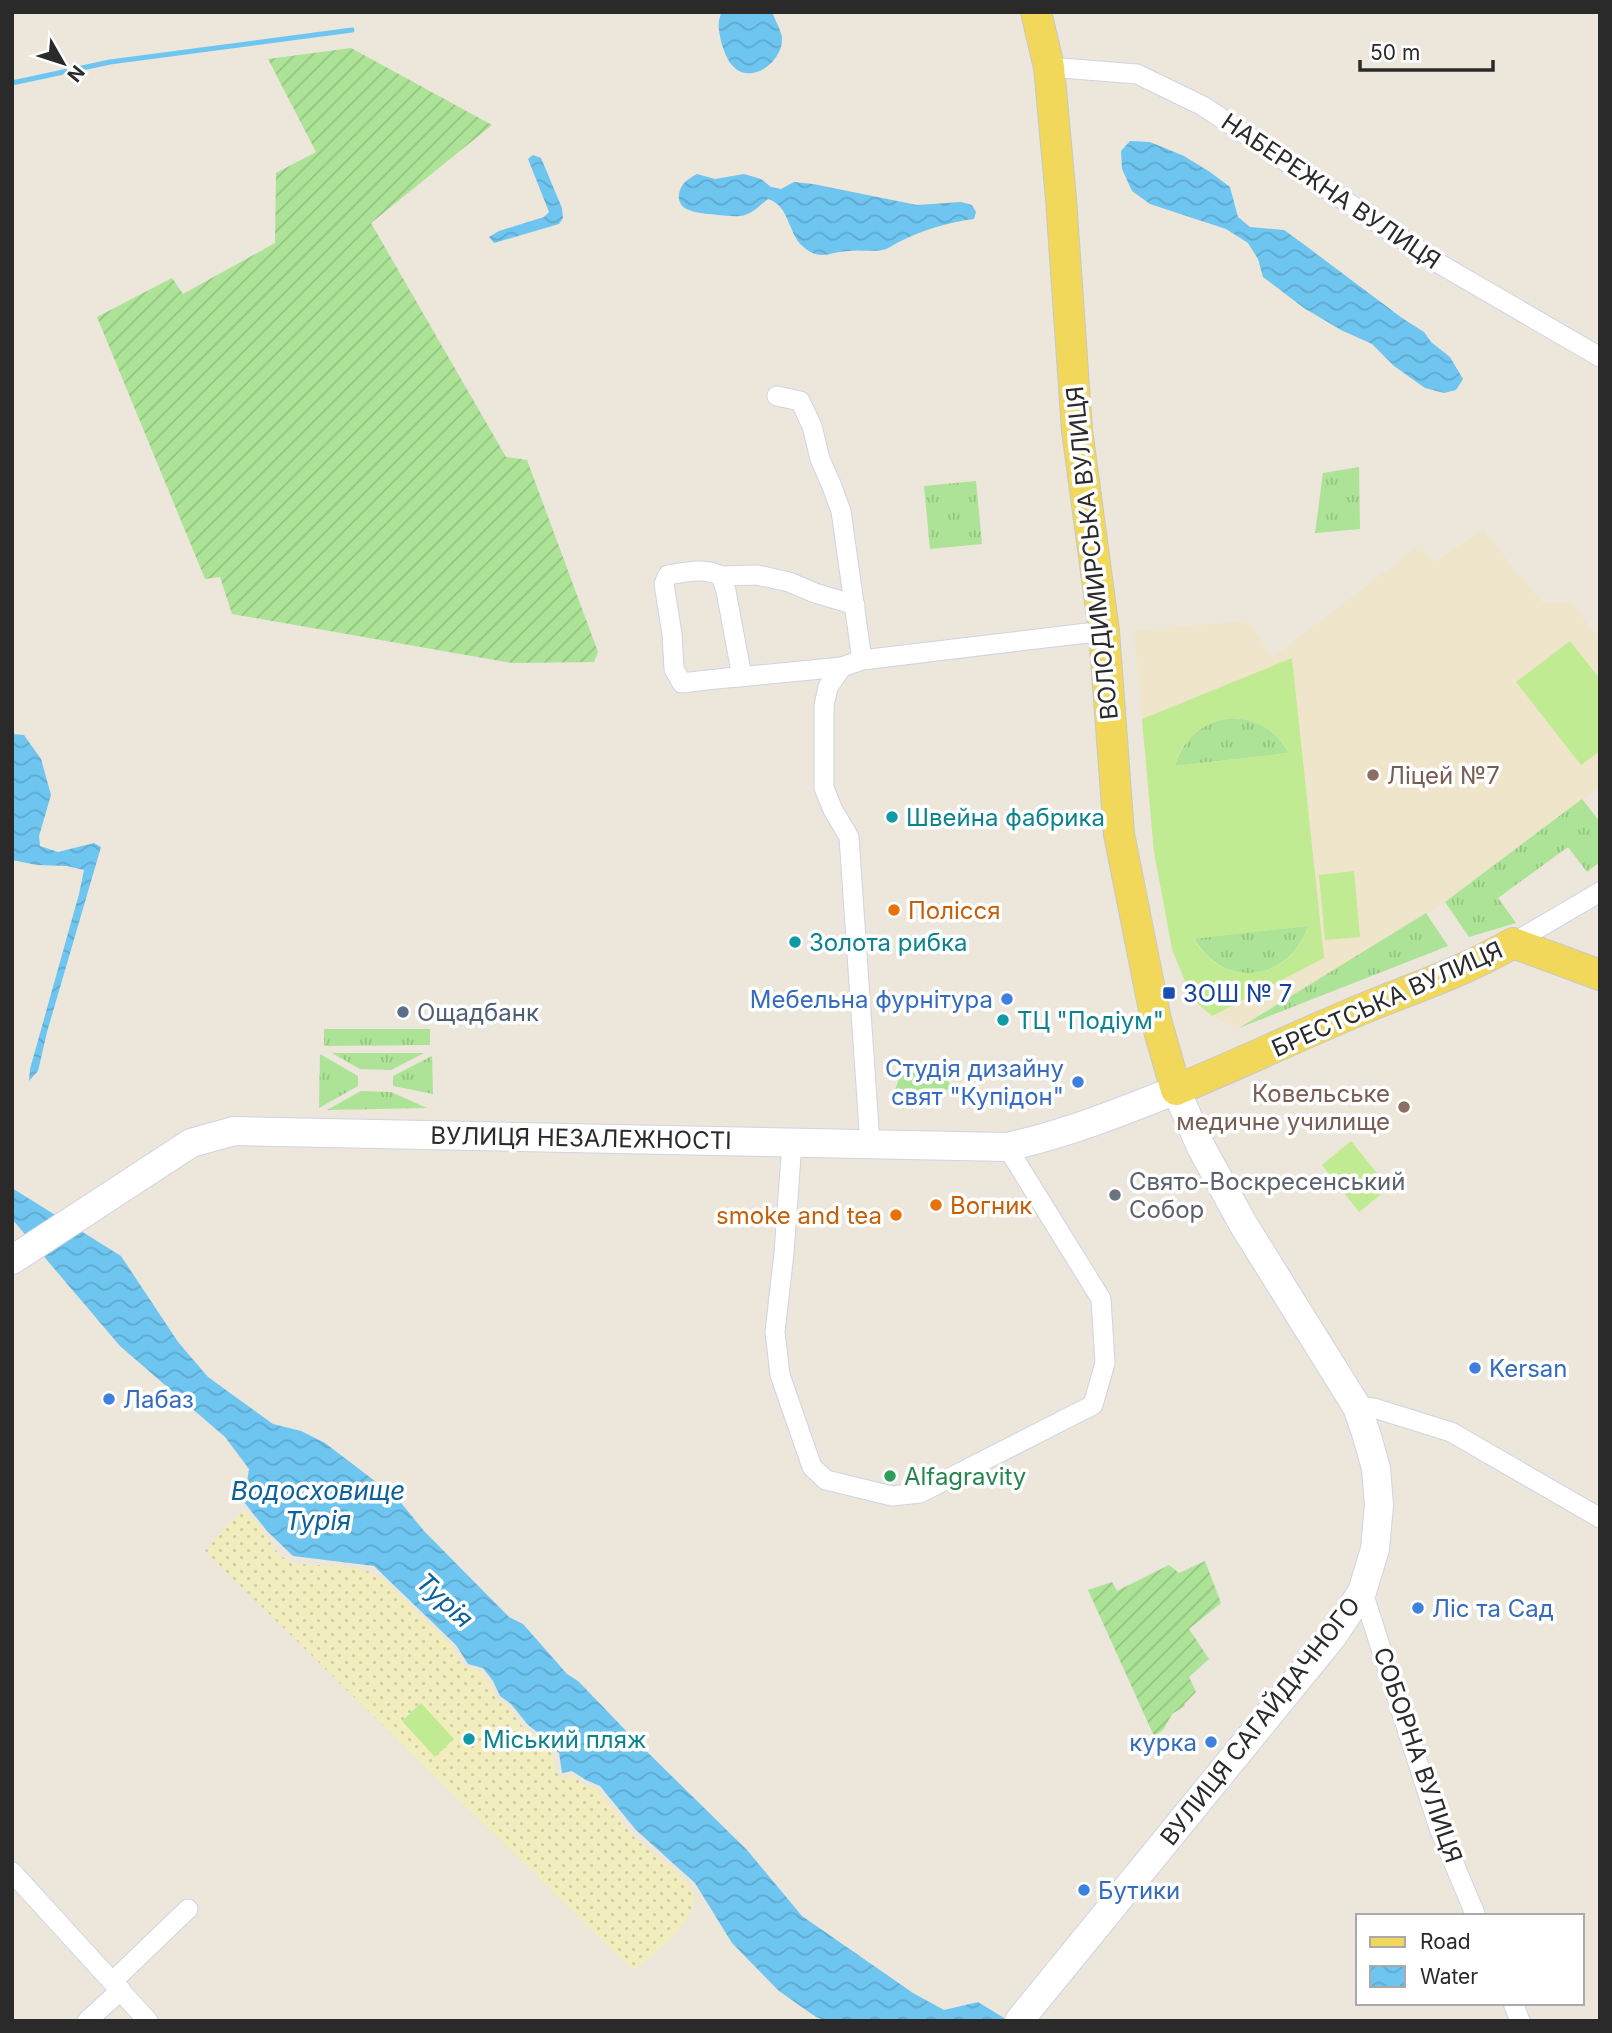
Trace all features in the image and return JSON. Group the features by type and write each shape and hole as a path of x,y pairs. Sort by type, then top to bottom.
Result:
{"main road":[{"name":"ВОЛОДИМИРСЬКА ВУЛИЦЯ","path":"1036,12 1049,67 1062,199 1077,430 1104,631 1119,834 1156,1020 1177,1090"},
{"name":"БРЕСТСЬКА ВУЛИЦЯ","path":"1177,1090 1372,1006 1426,986 1513,943 1600,975"},
{"name":"ВУЛИЦЯ НЕЗАЛЕЖНОСТІ","path":"12,1259 191,1143 234,1131 1007,1147 1049,1138 1177,1090"},
{"name":"ВУЛИЦЯ САГАЙДАЧНОГО","path":"1023,2016 1332,1637 1362,1592 1375,1549 1379,1505 1376,1468 1357,1407 1243,1224 1201,1147 1177,1090"}],"street":[{"name":"НАБЕРЕЖНА ВУЛИЦЯ","path":"1049,67 1137,74 1203,106 1438,263 1600,357"},
{"path":"777,396 800,401 809,418 820,459 841,511 862,660"},
{"path":"855,605 789,582 757,575 721,576 712,571 687,572 668,575 664,584 672,634 674,669 682,683 842,667 862,660 1104,631"},
{"path":"721,576 742,677"},
{"path":"842,667 828,687 824,706 824,789 849,837 870,1144"},
{"path":"1513,943 1600,892"},
{"path":"792,1142 785,1253 775,1332 780,1375 812,1467 826,1479 892,1496 920,1493 1093,1405 1105,1363 1101,1299 1007,1147"},
{"path":"1357,1407 1374,1408 1451,1432 1600,1518"},
{"name":"СОБОРНА ВУЛИЦЯ","path":"1358,1597 1366,1602 1439,1828 1475,1914"},
{"path":"12,1872 148,2021"},
{"path":"87,2021 188,1909"}],"shaded area":[{"name":"Ліцей №7","path":"1483,530 1542,603 1570,602 1600,640 1600,679 1570,641 1581,765 1600,751 1600,786 1445,902 1239,1028 1212,1016 1197,1003 1188,989 1172,949 1154,852 1134,631 1248,621 1272,658 1420,545 1434,563"}],"green space":[{"path":"351,48 492,125 371,223 506,457 527,460 598,652 594,662 512,663 232,614 220,577 205,579 97,317 172,278 183,294 275,243 276,173 316,152 268,59"},
{"path":"1359,467 1360,529 1315,533 1323,473"},
{"path":"976,481 982,544 930,549 924,486"},
{"path":"1570,641 1600,679 1600,751 1581,765 1516,682"},
{"path":"1292,658 1324,958 1212,1016 1197,1003 1188,989 1172,949 1154,852 1142,719","holes":["1232,718 1265,727 1279,738 1289,753 1175,766 1183,747 1196,732 1212,723","1308,926 1299,945 1287,959 1256,973 1238,972 1222,966 1207,955 1194,939"]},
{"path":"1232,718 1265,727 1289,753 1175,766 1183,747 1203,727"},
{"path":"1582,799 1600,822 1600,862 1587,872 1568,847 1498,898 1516,923 1469,937 1445,902"},
{"path":"1354,871 1360,937 1325,940 1319,875"},
{"path":"1426,913 1448,946 1239,1028"},
{"path":"1308,926 1287,959 1256,973 1239,972 1222,966 1207,955 1194,938"},
{"path":"324,1029 430,1029 430,1045 324,1046"},
{"path":"332,1053 424,1053 391,1070 360,1069"},
{"path":"320,1054 358,1076 358,1086 319,1108"},
{"path":"432,1056 433,1094 393,1086 393,1076"},
{"path":"941,1070 953,1089 892,1097 901,1074"},
{"path":"361,1091 391,1092 427,1108 327,1110"},
{"path":"1351,1141 1389,1188 1359,1212 1322,1165"},
{"path":"1205,1561 1221,1603 1189,1629 1209,1659 1189,1677 1196,1692 1185,1706 1172,1714 1163,1730 1154,1736 1088,1590 1112,1582 1117,1591 1169,1565 1179,1573"},
{"path":"421,1703 454,1739 435,1757 402,1721"}],"sand":[{"name":"Міський пляж","path":"244,1510 258,1524 280,1556 295,1564 365,1570 384,1580 452,1646 463,1666 479,1670 497,1698 508,1707 522,1726 545,1742 553,1755 560,1778 572,1776 597,1789 633,1836 686,1882 694,1897 692,1907 680,1928 661,1948 633,1970 205,1551"}],"water":[{"path":"772,12 782,38 781,45 775,59 763,69 741,72 733,67 728,59 721,41 719,21 721,14"},
{"path":"1130,141 1150,142 1184,156 1210,172 1230,187 1238,217 1250,227 1284,230 1424,332 1431,342 1450,357 1463,379 1456,390 1444,393 1425,388 1394,366 1372,344 1341,330 1304,308 1263,277 1258,259 1248,243 1226,229 1150,204 1132,191 1122,169 1121,151"},
{"path":"533,155 541,158 562,208 563,218 559,224 494,243 489,237 499,231 544,217 549,212 528,159"},
{"path":"697,174 715,179 744,174 781,189 794,182 813,184 917,205 961,202 972,205 976,212 974,219 927,230 886,249 819,255 800,243 781,208 768,199 751,212 740,216 705,214 686,209 679,201 680,190 685,182"},
{"path":"12,734 24,735 41,759 51,795 39,836 40,846 58,852 94,843 101,847 38,1071 29,1081 84,870 12,860"},
{"name":"Водосховище Турія","path":"12,1188 121,1256 178,1342 208,1377 273,1424 301,1431 325,1443 397,1498 424,1531 509,1617 523,1624 567,1674 578,1681 747,1850 802,1916 913,1993 944,2010 978,2002 1009,2021 827,2021 816,2017 779,1991 732,1943 695,1883 636,1830 600,1786 572,1771 562,1773 559,1753 500,1696 483,1668 468,1664 456,1645 374,1566 293,1556 267,1531 244,1502 249,1469 225,1437 120,1346 12,1219"}],"waterway":[{"path":"12,83 110,62 352,30"}],"place":[{"name":"Ліцей №7","path":"1373,775"},
{"name":"Швейна фабрика","path":"892,817"},
{"name":"Полісся","path":"894,910"},
{"name":"Золота рибка","path":"795,942"},
{"name":"ЗОШ № 7","path":"1169,993"},
{"name":"Мебельна фурнітура","path":"1007,999"},
{"name":"Ощадбанк","path":"403,1012"},
{"name":"ТЦ \"Подіум\"","path":"1003,1020"},
{"name":"Студія дизайну свят \"Купідон\"","path":"1078,1082"},
{"name":"Ковельське медичне училище","path":"1404,1107"},
{"name":"Свято-Воскресенський Собор","path":"1115,1195"},
{"name":"Вогник","path":"936,1205"},
{"name":"smoke and tea","path":"896,1215"},
{"name":"Kersan","path":"1475,1368"},
{"name":"Лабаз","path":"109,1399"},
{"name":"Alfagravity","path":"890,1476"},
{"name":"Ліс та Сад","path":"1418,1608"},
{"name":"Міський пляж","path":"469,1739"},
{"name":"курка","path":"1211,1742"},
{"name":"Бутики","path":"1084,1890"}],"water label":[{"name":"Турія","path":"445,1600"}]}
